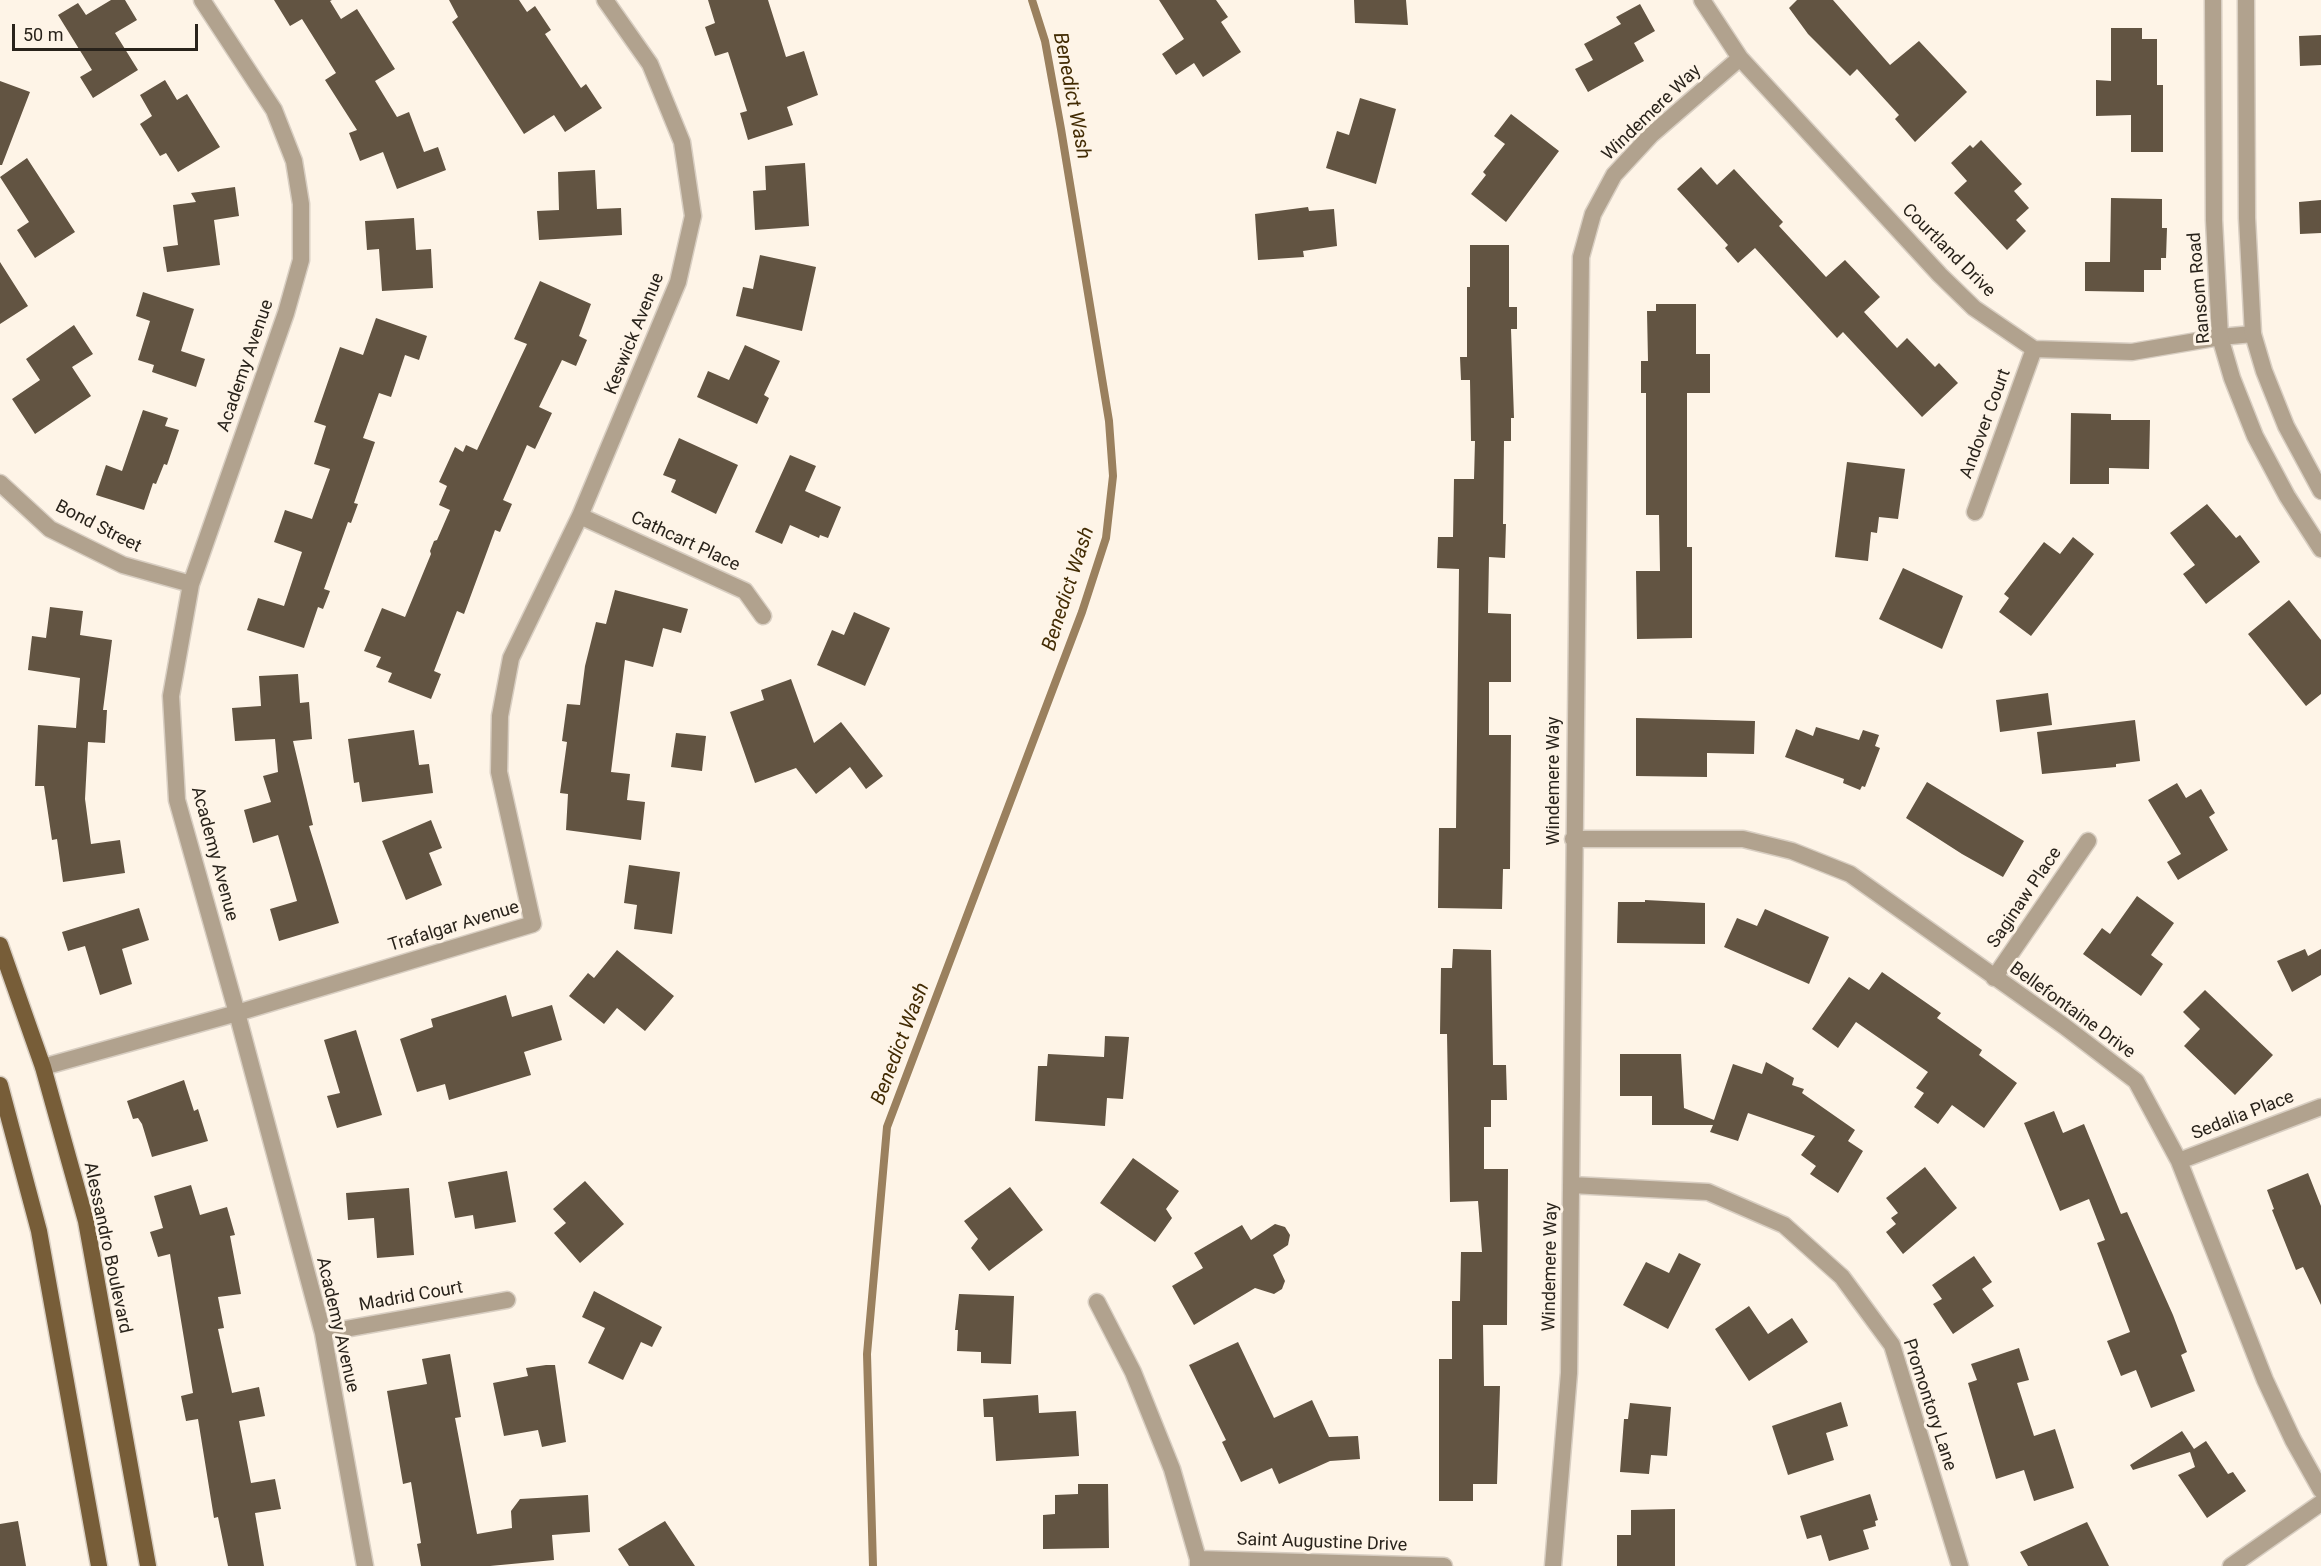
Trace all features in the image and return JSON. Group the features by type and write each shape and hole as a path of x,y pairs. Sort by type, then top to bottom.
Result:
{"main road":[{"name":"Alessandro Boulevard","path":"0,945 43,1067 86,1221 148,1566"},
{"path":"0,1088 39,1232 99,1566"}],"street":[{"name":"Academy Avenue","path":"202,0 274,110 294,160 301,204 301,260 286,314 191,584 171,696 177,800 323,1334 364,1566"},
{"name":"Keswick Avenue","path":"580,516 678,282 693,216 682,142 650,64 605,0"},
{"name":"Courtland Drive","path":"1702,0 1740,58 1940,275 1974,308 2034,349"},
{"name":"Ransom Road","path":"2213,0 2214,220 2220,337 2232,378 2255,436 2287,496 2321,549"},
{"path":"2246,0 2247,218 2253,334 2264,371 2286,426 2321,491"},
{"name":"Windemere Way","path":"1553,1566 1569,1373 1581,257 1593,214 1614,175 1652,135 1740,58"},
{"path":"2034,349 2132,352 2220,337 2253,334"},
{"name":"Andover Court","path":"1975,512 2034,349"},
{"name":"Bond Street","path":"0,483 50,529 123,565 191,584"},
{"name":"Cathcart Place","path":"580,516 746,591 763,616"},
{"name":"Trafalgar Avenue","path":"43,1067 237,1013 533,924 499,772 500,716 511,658 580,516"},
{"name":"Bellefontaine Drive","path":"1573,839 1743,839 1792,851 1850,874 2064,1026 2136,1081 2180,1161 2265,1380 2293,1440 2321,1490"},
{"name":"Saginaw Place","path":"1994,978 2088,840"},
{"name":"Sedalia Place","path":"2180,1161 2321,1107"},
{"name":"Promontory Lane","path":"1571,1185 1708,1192 1784,1224 1842,1277 1892,1345 1960,1566"},
{"name":"Madrid Court","path":"323,1334 507,1300"},
{"name":"Saint Augustine Drive","path":"1097,1302 1133,1372 1172,1469 1198,1563 1444,1566"},
{"path":"2231,1566 2321,1503"}],"building":[{"path":"111,0 125,0 137,20 115,33 138,70 93,98 80,77 92,70 58,15 78,3 86,15"},
{"path":"274,0 332,0 330,1 341,19 357,9 395,69 375,81 397,117 409,112 424,152 438,147 446,170 397,189 383,152 360,161 349,133 357,130 325,80 336,73 302,19 290,26"},
{"path":"449,0 519,0 527,12 535,6 551,30 545,34 581,88 586,84 602,108 565,132 554,115 524,134 452,22 458,17"},
{"path":"708,0 768,0 786,57 804,51 818,95 787,107 793,125 748,140 740,113 747,111 728,52 715,56 705,27 715,23"},
{"path":"1159,0 1216,0 1228,17 1221,22 1241,52 1203,77 1194,63 1176,75 1162,54 1184,39"},
{"path":"1354,0 1406,0 1408,25 1355,23"},
{"path":"1797,0 1833,0 1890,65 1919,41 1967,92 1915,142 1895,119 1899,115 1857,69 1850,76 1808,34 1789,8"},
{"path":"1640,4 1655,31 1634,43 1644,61 1588,92 1575,69 1593,60 1584,44 1621,24 1616,17"},
{"path":"2111,28 2142,28 2142,39 2157,39 2157,85 2163,85 2163,152 2131,152 2131,115 2096,116 2096,80 2111,81"},
{"path":"2321,35 2321,65 2300,66 2299,36"},
{"path":"165,80 177,100 187,94 220,147 178,172 166,153 160,156 140,124 152,116 140,95"},
{"path":"0,81 30,92 2,165 0,165"},
{"path":"1360,98 1396,109 1376,184 1326,168 1337,131 1349,135"},
{"path":"1511,114 1559,151 1506,222 1471,194 1486,175 1483,172 1505,144 1494,136"},
{"path":"1981,140 2022,184 2014,191 2029,208 2016,220 2026,231 2007,250 1954,193 1967,181 1951,163 1970,145 1973,148"},
{"path":"27,158 75,232 35,258 17,230 29,222 0,177"},
{"path":"805,163 809,226 755,230 753,191 766,190 765,166"},
{"path":"1701,167 1717,185 1734,169 1783,222 1779,226 1826,277 1845,260 1880,297 1864,312 1897,348 1907,338 1935,367 1939,363 1958,383 1922,417 1843,332 1837,338 1755,248 1738,263 1725,248 1728,245 1677,189"},
{"path":"595,170 597,209 621,208 622,235 539,240 537,211 559,210 558,172"},
{"path":"235,187 239,216 214,220 220,265 167,272 163,247 178,245 173,205 196,202 191,193"},
{"path":"2111,198 2162,199 2162,228 2167,228 2166,258 2161,258 2161,270 2144,270 2144,292 2085,291 2085,262 2110,262"},
{"path":"2321,200 2321,233 2300,234 2299,202"},
{"path":"1308,207 1309,211 1334,209 1337,246 1303,251 1304,257 1258,260 1255,214"},
{"path":"414,218 416,250 431,249 433,288 382,291 379,249 367,250 365,221"},
{"path":"1470,245 1509,245 1509,307 1517,307 1517,329 1511,329 1514,418 1511,418 1511,441 1504,441 1505,558 1489,557 1488,613 1511,614 1511,682 1489,682 1489,735 1511,735 1510,869 1503,869 1502,909 1438,908 1439,828 1456,828 1459,569 1437,568 1438,537 1453,537 1454,479 1474,479 1475,441 1471,441 1470,380 1461,380 1460,357 1467,357 1467,287 1470,287"},
{"path":"760,255 816,267 802,331 736,316 743,287 753,289"},
{"path":"0,262 28,306 0,324"},
{"path":"540,281 591,304 579,336 587,340 576,366 562,360 539,407 552,413 535,449 527,445 503,500 512,504 500,532 495,530 464,614 457,611 434,671 441,674 431,699 388,682 392,673 376,667 381,657 364,651 382,608 405,617 431,554 434,541 437,540 450,510 439,505 447,486 439,482 455,447 463,452 466,445 477,450 527,344 514,339"},
{"path":"143,292 194,309 181,351 205,359 196,387 152,372 154,365 138,360 150,321 136,316"},
{"path":"1656,304 1696,304 1696,354 1710,354 1710,393 1687,393 1687,547 1692,547 1692,638 1637,639 1636,571 1660,571 1659,515 1646,515 1646,393 1641,393 1641,361 1648,361 1647,311 1656,311"},
{"path":"376,318 427,336 419,360 405,355 391,397 379,393 363,438 375,442 354,503 358,504 351,523 348,522 324,589 330,591 323,609 318,607 304,648 247,630 258,598 284,606 302,552 274,542 285,510 312,519 330,469 314,464 326,426 314,422 340,347 363,355"},
{"path":"74,325 93,354 72,367 91,396 35,434 12,399 40,380 26,359"},
{"path":"745,345 780,361 764,395 769,398 757,424 697,397 708,371 729,380"},
{"path":"143,410 168,418 165,426 179,430 167,465 164,464 156,484 153,483 144,510 96,495 106,465 122,471"},
{"path":"2071,413 2111,414 2111,420 2150,420 2149,469 2109,468 2109,484 2070,484"},
{"path":"679,438 738,465 716,514 671,492 676,480 663,475"},
{"path":"790,455 816,466 805,491 841,507 828,538 820,535 819,538 790,525 782,544 755,532"},
{"path":"1847,462 1905,469 1898,519 1879,517 1877,533 1871,532 1868,561 1835,557"},
{"path":"2207,504 2236,538 2240,535 2260,562 2206,604 2183,574 2195,565 2170,533"},
{"path":"2073,537 2094,554 2031,636 1999,612 2009,598 2004,594 2044,542 2060,554"},
{"path":"1903,568 1963,596 1942,649 1879,619"},
{"path":"615,590 688,609 681,633 663,628 653,667 625,660 611,772 630,774 627,800 645,802 641,840 566,830 568,794 560,793 567,742 562,741 567,704 580,705 585,666 596,622 606,624"},
{"path":"2289,600 2321,640 2321,694 2306,706 2248,634"},
{"path":"50,607 83,611 80,635 112,640 103,710 107,710 105,743 88,742 85,799 91,844 120,840 125,873 63,882 57,839 52,840 44,786 35,786 38,725 76,728 80,678 28,670 32,636 46,638"},
{"path":"854,612 890,628 865,686 817,665 832,630 844,635"},
{"path":"298,674 300,703 309,702 312,739 293,741 313,825 309,826 339,923 279,941 270,909 297,901 278,835 253,843 244,810 271,802 263,776 278,772 275,739 235,741 232,708 261,706 259,676"},
{"path":"791,679 814,743 841,722 883,776 866,789 850,767 816,794 796,768 755,783 730,712 764,700 761,690"},
{"path":"2048,693 2052,725 2000,732 1996,700"},
{"path":"1636,718 1755,721 1754,754 1707,753 1707,777 1636,776"},
{"path":"2135,720 2140,761 2116,764 2116,767 2042,774 2037,732"},
{"path":"1816,727 1859,740 1863,730 1879,735 1875,746 1880,748 1865,787 1862,786 1860,790 1843,783 1844,779 1785,757 1796,729 1813,736"},
{"path":"414,730 419,765 429,764 433,793 362,802 359,782 354,783 348,739"},
{"path":"676,733 706,736 702,771 671,767"},
{"path":"1927,782 2024,841 2003,877 1906,818"},
{"path":"2177,783 2186,798 2201,789 2215,813 2209,817 2228,850 2178,880 2167,862 2181,854 2148,800"},
{"path":"431,820 442,848 429,853 442,885 406,900 382,841"},
{"path":"629,865 680,872 672,934 634,929 637,905 624,903"},
{"path":"2137,896 2174,923 2151,955 2163,964 2141,996 2083,954 2102,928 2110,934"},
{"path":"1645,900 1705,903 1705,944 1617,943 1618,902 1645,902"},
{"path":"139,908 149,940 122,949 132,984 100,995 85,946 68,951 62,932"},
{"path":"1765,909 1829,937 1809,984 1724,947 1737,918 1757,926"},
{"path":"1453,949 1491,950 1493,1065 1506,1065 1507,1100 1491,1100 1491,1127 1484,1127 1484,1169 1508,1169 1507,1325 1483,1325 1484,1386 1500,1386 1497,1484 1473,1484 1473,1501 1439,1501 1439,1359 1452,1359 1452,1301 1460,1301 1461,1252 1482,1252 1478,1201 1450,1202 1447,1034 1440,1034 1441,968 1452,968"},
{"path":"2305,949 2308,956 2321,949 2321,975 2292,992 2277,961"},
{"path":"617,950 674,996 645,1031 617,1008 604,1024 569,996 588,973 594,978"},
{"path":"1882,972 1941,1013 1937,1018 1982,1050 1979,1055 2017,1083 1984,1128 1952,1105 1938,1124 1914,1107 1924,1093 1916,1088 1928,1072 1856,1022 1838,1048 1812,1029 1849,977 1869,990"},
{"path":"2205,990 2273,1055 2235,1095 2184,1046 2200,1029 2183,1012"},
{"path":"506,995 512,1017 552,1005 562,1040 524,1052 531,1075 449,1100 445,1084 417,1092 400,1039 433,1027 431,1019"},
{"path":"356,1030 382,1115 337,1128 327,1096 340,1093 324,1040"},
{"path":"1105,1036 1129,1037 1123,1099 1107,1098 1105,1126 1035,1121 1038,1066 1047,1066 1048,1054 1104,1057"},
{"path":"1620,1054 1681,1054 1684,1108 1714,1120 1733,1064 1762,1074 1766,1062 1794,1078 1792,1085 1804,1089 1802,1093 1855,1130 1848,1141 1863,1151 1838,1193 1810,1174 1816,1166 1801,1155 1815,1136 1748,1113 1738,1141 1710,1132 1713,1125 1652,1125 1652,1096 1620,1096"},
{"path":"184,1080 194,1111 198,1109 208,1141 152,1157 142,1124 138,1118 133,1119 127,1101"},
{"path":"2054,1111 2063,1133 2084,1124 2121,1214 2127,1212 2173,1315 2187,1352 2181,1355 2195,1391 2151,1408 2136,1370 2121,1376 2107,1341 2130,1332 2097,1243 2105,1240 2089,1199 2060,1211 2024,1123"},
{"path":"1133,1158 1179,1191 1166,1209 1172,1218 1155,1242 1100,1203"},
{"path":"1925,1167 1957,1208 1903,1254 1886,1232 1896,1224 1891,1218 1898,1213 1886,1198"},
{"path":"507,1171 516,1222 475,1229 473,1215 455,1218 448,1182"},
{"path":"2308,1173 2321,1206 2321,1305 2303,1267 2296,1270 2272,1210 2274,1209 2267,1190"},
{"path":"585,1181 624,1224 580,1263 554,1233 566,1223 553,1209"},
{"path":"191,1185 200,1215 227,1207 235,1235 230,1236 241,1294 218,1297 224,1328 218,1329 232,1393 259,1387 265,1416 239,1421 251,1483 275,1479 281,1509 255,1513 264,1566 228,1566 218,1517 214,1518 198,1419 186,1421 181,1396 193,1393 170,1254 158,1257 150,1232 163,1228 154,1196"},
{"path":"1010,1187 1043,1230 989,1271 971,1248 978,1239 964,1221"},
{"path":"409,1188 414,1255 377,1258 374,1218 348,1220 346,1193"},
{"path":"1275,1224 1285,1227 1290,1235 1288,1245 1273,1255 1285,1281 1282,1289 1274,1294 1255,1288 1194,1325 1172,1286 1203,1268 1194,1253 1242,1225 1251,1240"},
{"path":"1679,1253 1701,1264 1668,1329 1623,1305 1646,1262 1669,1273"},
{"path":"1974,1256 1992,1282 1982,1289 1994,1306 1953,1334 1933,1304 1942,1299 1932,1285"},
{"path":"594,1291 662,1327 652,1347 641,1342 623,1380 588,1363 605,1328 582,1317"},
{"path":"959,1294 1014,1296 1011,1364 981,1363 981,1352 957,1351 958,1330 955,1330"},
{"path":"1749,1306 1768,1334 1792,1318 1808,1342 1749,1381 1715,1329"},
{"path":"1238,1342 1274,1418 1312,1400 1329,1437 1358,1436 1360,1459 1330,1461 1279,1484 1272,1468 1241,1482 1222,1442 1226,1440 1189,1365"},
{"path":"2019,1348 2029,1380 2017,1383 2034,1436 2055,1429 2074,1488 2034,1501 2024,1470 1996,1479 1968,1383 1977,1380 1971,1364"},
{"path":"450,1354 461,1417 455,1418 477,1534 512,1528 511,1511 520,1499 588,1495 590,1532 552,1535 554,1560 490,1566 421,1566 417,1544 421,1543 411,1482 403,1484 387,1391 427,1384 422,1359"},
{"path":"555,1365 566,1442 542,1447 538,1430 504,1436 493,1383 528,1376 526,1368"},
{"path":"1038,1395 1039,1413 1076,1411 1079,1456 996,1461 993,1417 984,1417 983,1399"},
{"path":"1841,1402 1848,1426 1826,1433 1834,1460 1788,1475 1772,1426"},
{"path":"1630,1403 1671,1407 1667,1456 1651,1455 1649,1474 1620,1472 1624,1419 1628,1419"},
{"path":"2182,1431 2194,1449 2206,1441 2228,1474 2233,1472 2246,1491 2207,1518 2178,1475 2195,1467 2190,1452 2133,1470 2130,1465"},
{"path":"1078,1484 1108,1484 1109,1548 1043,1549 1043,1515 1055,1514 1055,1495 1078,1494"},
{"path":"1870,1494 1878,1520 1875,1521 1876,1526 1863,1530 1869,1549 1829,1561 1821,1535 1807,1539 1800,1516"},
{"path":"1675,1509 1675,1566 1617,1566 1617,1535 1631,1535 1631,1510"},
{"path":"18,1521 26,1566 0,1566 0,1524"},
{"path":"665,1521 695,1566 629,1566 618,1549"},
{"path":"2087,1522 2109,1566 2028,1566 2020,1552"}],"waterway":[{"name":"Benedict Wash","path":"873,1566 867,1354 887,1127 1082,612 1106,538 1113,476 1109,421 1061,129 1045,41 1032,0"}]}
